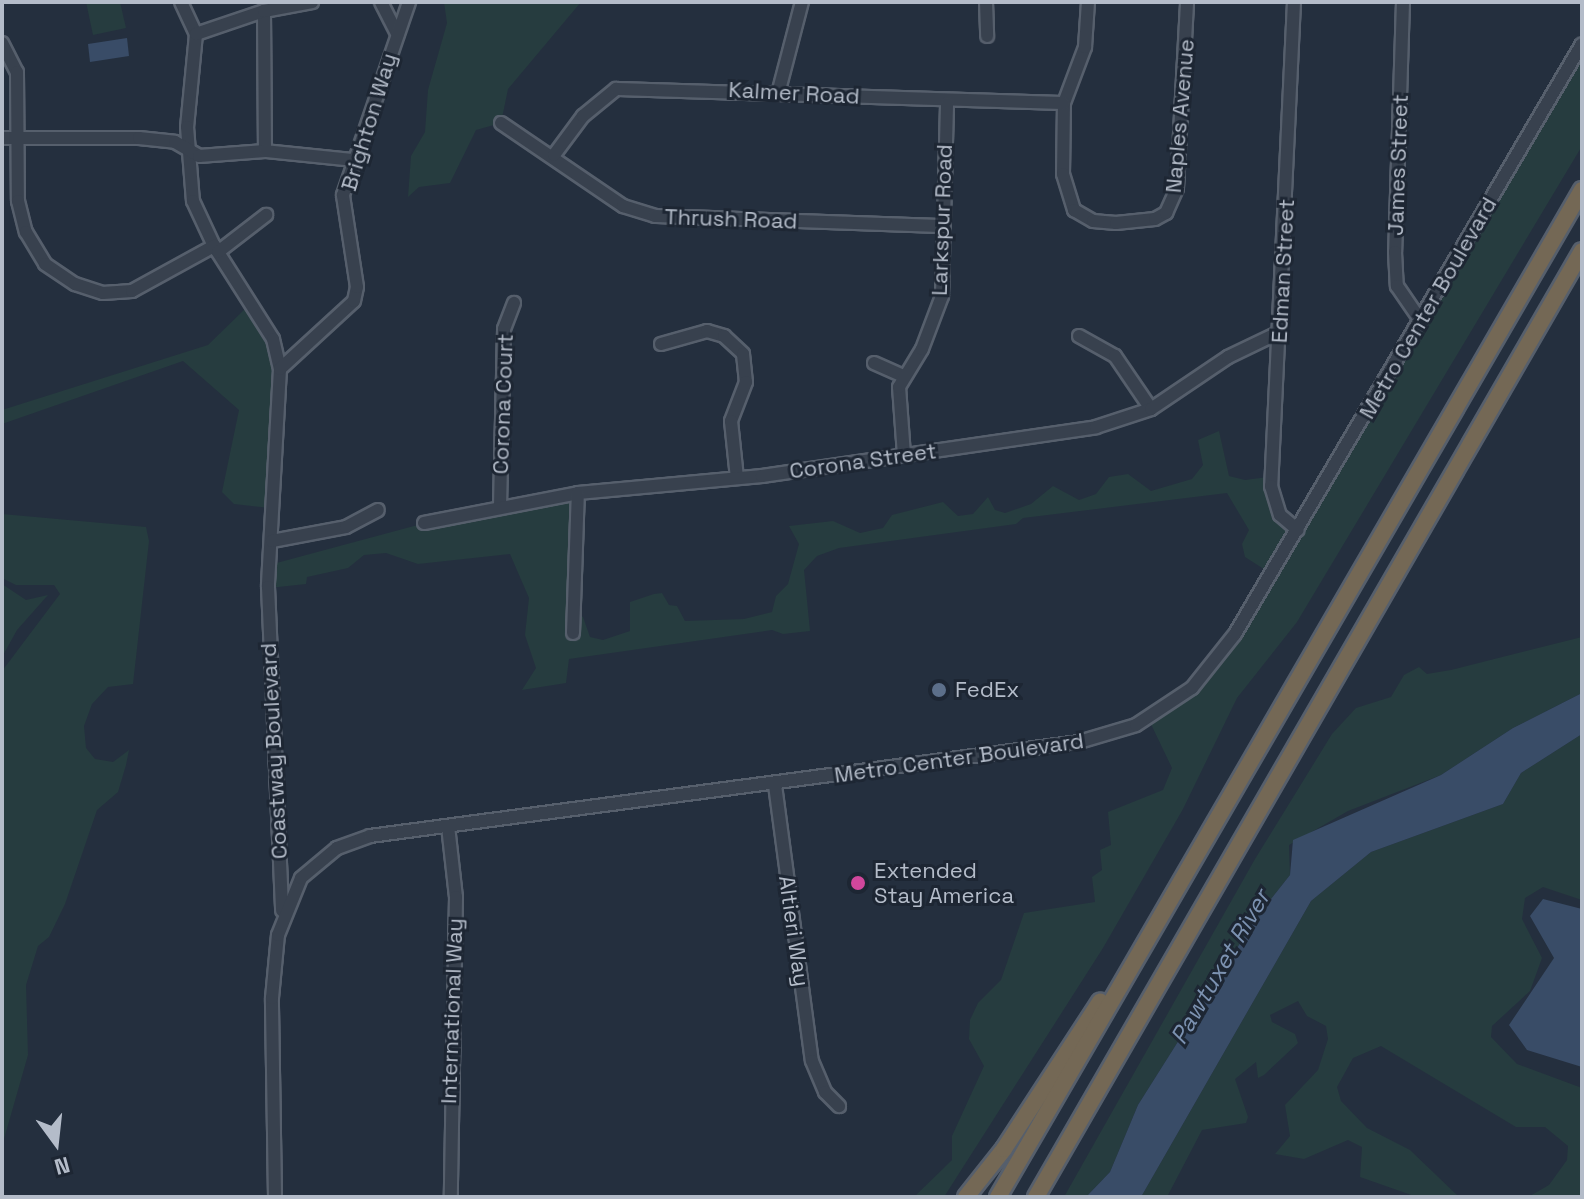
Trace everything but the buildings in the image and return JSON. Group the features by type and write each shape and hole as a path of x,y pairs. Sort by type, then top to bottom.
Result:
{"highway":[{"path":"998,1197 1582,190"},
{"path":"1036,1197 1582,251"},
{"path":"966,1197 1004,1149 1169,902"}],"street":[{"path":"181,2 196,34 187,152 193,201 216,249 273,339 280,369"},
{"path":"196,34 264,11 312,2"},
{"name":"Brighton Way","path":"381,2 397,34"},
{"name":"Brighton Way","path":"280,369 354,301 357,287 343,195 409,2"},
{"path":"779,90 802,2"},
{"path":"986,2 987,36"},
{"path":"1064,103 1085,47 1088,2"},
{"name":"Naples Avenue","path":"1064,103 1063,174 1074,210 1093,221 1116,223 1155,219 1166,213 1177,188 1187,2"},
{"name":"Edman Street","path":"1294,2 1271,486 1280,515 1298,530"},
{"name":"James Street","path":"1403,2 1395,252 1397,286 1421,321"},
{"path":"264,11 265,151"},
{"path":"2,43 17,72 18,201 26,232 45,264 75,284 103,293 132,291 216,249 266,215"},
{"name":"Metro Center Boulevard","path":"275,1197 272,998 283,915 301,878 337,848 367,836 989,757 1079,742 1136,725 1170,705 1215,664 1298,530 1582,44"},
{"name":"Kalmer Road","path":"554,155 583,116 616,89 779,90 947,103 1064,103"},
{"name":"Larkspur Road","path":"904,455 897,405 903,376 938,315 947,103"},
{"name":"Thrush Road","path":"501,123 554,155 623,206 655,216 941,226"},
{"path":"2,138 139,138 175,142 187,152 199,156 265,151 354,160"},
{"name":"Corona Court","path":"500,506 504,329 514,303"},
{"path":"661,344 707,331 724,336 743,354 746,382 731,421 737,478"},
{"name":"Corona Street","path":"424,523 578,493 737,478 1096,427 1151,409 1228,357 1280,332"},
{"path":"1079,336 1115,356 1151,409"},
{"path":"874,363 903,376"},
{"name":"Coastway Boulevard","path":"280,369 268,587 283,915"},
{"path":"573,633 578,493"},
{"path":"272,541 346,527 378,510"},
{"name":"Altieri Way","path":"775,785 817,1075 839,1106"},
{"name":"International Way","path":"448,826 456,897 451,1197"}],"green space":[{"path":"86,2 120,2 126,28 93,35"},
{"path":"444,2 581,2 508,89 501,123 476,130 450,183 419,187 408,197 411,156 425,132 428,90 447,23"},
{"path":"1582,44 1582,146 1297,622 1237,698 1183,809 1103,948 944,1197 914,1197 952,1160 952,1136 984,1066 969,1039 970,1020 978,1003 1001,980 1024,913 1095,902 1092,877 1102,870 1100,850 1111,845 1108,812 1163,790 1172,768 1149,720 1190,691 1270,573 1245,557 1242,544 1249,530 1227,493 1023,518 1016,524 839,548 817,556 804,570 810,631 783,634 772,630 569,659 566,683 522,690 536,668 525,635 529,598 510,554 418,564 386,553 364,555 348,568 307,577 306,584 269,588 269,565 414,526 576,495 576,612 583,617 590,637 603,640 630,631 630,602 662,593 669,605 677,606 685,621 744,619 772,612 776,596 788,584 799,544 789,526 833,521 860,533 883,528 892,515 943,502 958,516 973,514 988,497 995,510 1005,513 1031,504 1053,486 1079,500 1096,494 1109,477 1128,474 1151,491 1192,479 1203,465 1198,440 1219,431 1229,476 1245,480 1268,477 1271,493 1292,527"},
{"path":"250,304 278,361 270,508 234,504 222,492 239,410 183,361 2,424 2,410 208,345"},
{"path":"2,514 146,527 149,541 133,684 108,687 92,704 84,726 86,748 95,759 113,762 129,750 126,765 118,792 97,810 65,904 49,937 38,946 26,985 28,1055 2,1146 2,671 60,594 54,585 16,585 2,578"},
{"path":"2,584 26,600 48,595 17,630 2,657"},
{"path":"1582,637 1582,693 1513,728 1441,775 1348,811 1289,845 1290,875 1256,918 1138,1105 1110,1172 1086,1197 1064,1197 1255,859 1332,734 1356,708 1391,697 1404,675 1419,667 1427,674 1451,670"},
{"path":"1582,734 1582,900 1543,887 1525,898 1522,919 1542,958 1530,991 1492,1026 1491,1037 1517,1064 1582,1088 1582,1197 1528,1197 1549,1185 1567,1160 1568,1146 1545,1127 1516,1127 1381,1046 1353,1058 1337,1087 1341,1101 1367,1128 1410,1150 1459,1197 1417,1197 1360,1177 1362,1147 1348,1140 1304,1159 1275,1154 1290,1136 1285,1105 1318,1070 1328,1039 1326,1026 1307,1016 1298,1001 1270,1015 1272,1022 1295,1034 1298,1043 1264,1075 1258,1078 1256,1062 1235,1079 1248,1117 1246,1123 1202,1130 1167,1197 1141,1197 1311,901 1371,852 1503,804 1521,773"}],"water":[{"path":"127,38 129,56 90,62 88,44"},
{"path":"1582,693 1582,734 1521,773 1503,804 1371,852 1311,901 1141,1197 1086,1197 1110,1172 1138,1105 1256,918 1290,875 1293,840 1441,775 1513,728"},
{"path":"1543,899 1582,909 1582,1067 1527,1050 1509,1025 1554,958 1530,916"}],"place":[{"name":"FedEx","path":"939,690"},
{"name":"Extended Stay America","path":"858,883"}],"water label":[{"name":"Pawtuxet River","path":"1220,967"}]}
